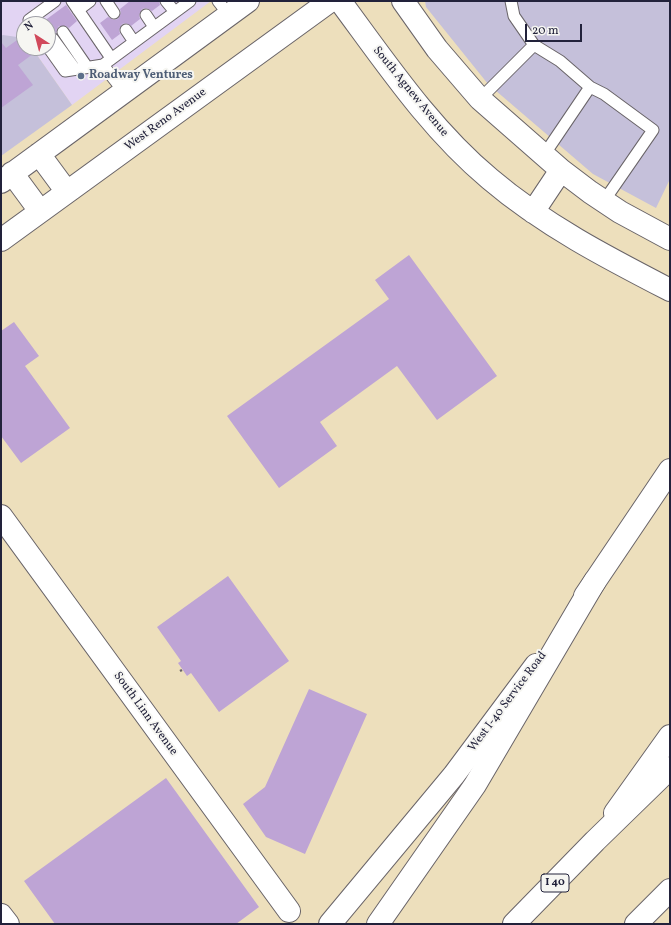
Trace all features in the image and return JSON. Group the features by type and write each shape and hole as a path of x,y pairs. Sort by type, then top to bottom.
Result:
{"main road":[{"path":"40,211 7,178 124,92 223,8 248,1"},
{"name":"West Reno Avenue","path":"1,240 330,1"},
{"name":"South Agnew Avenue","path":"340,1 388,68 429,118 460,152 490,179 533,212 580,243 670,290"},
{"path":"403,1 437,49 480,99 561,170 620,212 670,239"},
{"path":"39,154 67,192"},
{"path":"533,212 561,170"},
{"name":"West I-40 Service Road","path":"330,924 454,774 528,677 670,470"},
{"name":"South Linn Avenue","path":"1,516 289,911"},
{"path":"378,924 475,785 595,581"},
{"path":"595,841 670,736"},
{"name":"I 40","path":"514,924 595,841 670,768"},
{"path":"636,924 670,890"},
{"path":"1,916 8,924"}],"lane":[{"path":"42,16 48,12 55,1"},
{"path":"90,1 75,5 124,92"},
{"path":"106,1 114,13"},
{"path":"166,1 175,12"},
{"path":"56,54 65,71 107,62 190,1"},
{"path":"511,1 514,16 534,45 560,61 590,87 604,94 653,130 604,201"},
{"path":"146,15 154,27"},
{"path":"126,30 134,42"},
{"path":"63,32 87,67"},
{"path":"480,99 534,45"},
{"path":"544,155 590,87"}],"shaded area":[{"name":"Roadway Ventures","path":"1,1 211,1 72,105 38,56 56,56 56,16 16,16 16,37 1,36"},
{"path":"425,1 665,1 670,3 670,179 656,208 593,174 488,84 426,7"},
{"path":"1,36 16,37 16,56 38,56 72,105 1,156"}],"building":[{"path":"130,1 159,1 160,5 152,11 146,8 142,9 139,15 140,19 131,26 126,23 122,24 119,30 120,34 112,40 100,23 108,17 114,20 118,19 121,13 120,9"},
{"path":"66,5 77,21 69,28 66,26 59,26 56,33 56,16 51,16"},
{"path":"16,41 16,56 30,56 18,65 33,85 1,108 1,42 6,48"},
{"path":"409,255 497,376 437,420 397,366 320,422 337,446 279,488 227,416 389,299 375,280"},
{"path":"14,322 39,356 25,366 70,428 21,463 1,436 1,331"},
{"path":"228,576 289,661 219,712 191,673 187,676 178,663 181,661 157,627"},
{"path":"309,689 367,714 305,854 266,837 243,804 265,787"},
{"path":"166,778 259,907 236,924 55,924 24,881"}],"place":[{"name":"Roadway Ventures","path":"81,76"}]}
